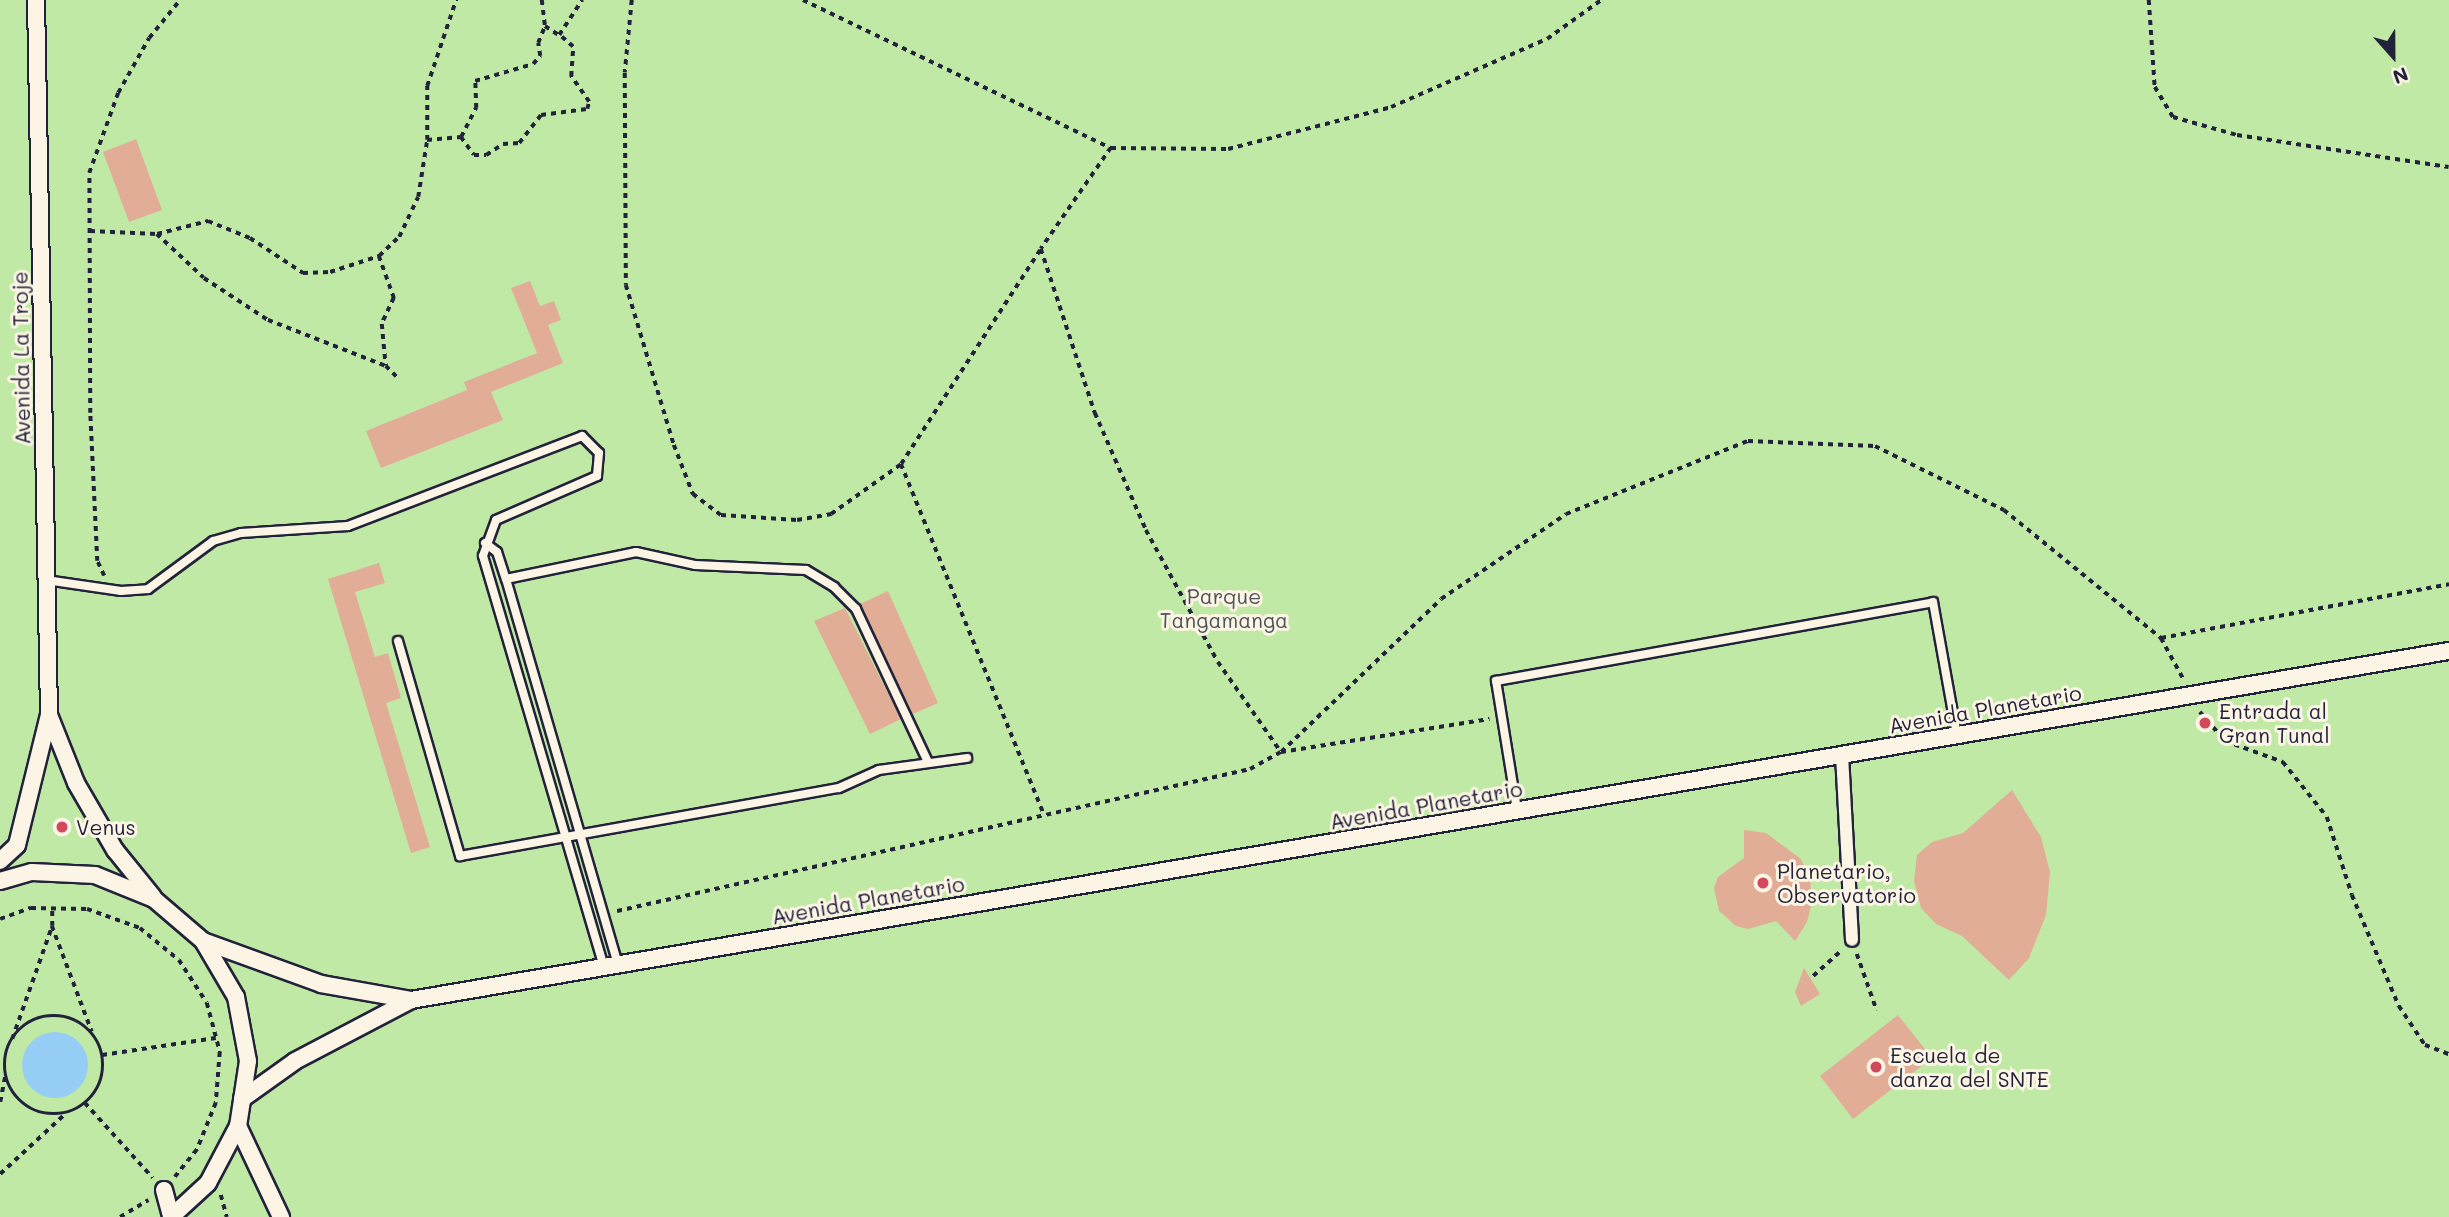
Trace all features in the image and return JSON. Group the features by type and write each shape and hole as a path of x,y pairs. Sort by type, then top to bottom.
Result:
{"street":[{"name":"Avenida La Troje","path":"0,861 17,845 49,715 36,0"},
{"name":"Avenida Planetario","path":"242,1099 295,1061 411,1000 2449,651"},
{"name":"Avenida La Troje","path":"49,715 76,783 116,850 154,899"},
{"path":"1842,755 1853,940"},
{"path":"0,881 32,872 95,875 154,899 203,941 236,997 248,1061 238,1126 208,1183 171,1217 164,1190"},
{"name":"Avenida Planetario","path":"203,941 321,984 411,1000"},
{"path":"238,1126 281,1217"}],"lane":[{"path":"46,580 121,591 148,589 212,541 241,533 348,526 582,436 599,453 597,476 496,520 485,543 483,556 566,837 611,966"},
{"path":"485,543 496,552 506,579 604,914 611,966"},
{"path":"506,579 636,552 695,565 806,570 834,587 856,609 927,760"},
{"path":"1517,810 1496,681 1933,602 1957,735"},
{"path":"398,640 460,856 839,789 879,770 927,760 967,758"}],"path":[{"path":"121,591 104,576 97,561 90,413 89,173 99,135 149,38 180,0"},
{"path":"90,232 157,234 192,223 222,224 303,273 330,272 379,256 399,237 414,207 427,140 427,86 456,0"},
{"path":"461,137 476,108 475,81 489,73 533,64 540,56 538,43 545,26 542,0"},
{"path":"559,34 582,0"},
{"path":"632,0 625,72 626,285 666,422 693,494 721,515 797,520 831,513 901,464 1041,249 1111,148"},
{"path":"803,0 1111,148 1228,149 1391,107 1546,39 1601,0"},
{"path":"2149,0 2155,88 2173,117 2237,135 2449,167"},
{"path":"461,137 474,155 486,155 503,144 519,143 541,115 587,109 589,102 571,76 573,47 545,26"},
{"path":"427,140 461,137"},
{"path":"157,234 204,278 268,320 386,366 400,380"},
{"path":"1041,249 1095,413 1146,530 1218,662 1281,752"},
{"path":"379,256 394,298 382,324 386,366"},
{"path":"604,914 1250,769 1281,752 1441,599 1566,514 1748,440 1875,446 2004,510 2161,638 2205,723 2215,733 2225,741 2283,762 2327,817 2352,895 2399,1006 2425,1045 2449,1054"},
{"path":"901,464 1044,815"},
{"path":"2161,638 2449,584"},
{"path":"1281,752 1502,718"},
{"path":"0,919 31,908 87,909 139,928 179,960 206,1003 216,1038 216,1103 197,1150 164,1190 120,1217"},
{"path":"0,1101 5,1073 3,1057 52,926 52,908"},
{"path":"0,1174 66,1112 85,1103 100,1081 102,1055 52,926"},
{"path":"1813,976 1853,940 1877,1011"},
{"path":"10,1043 19,1030 46,1017 75,1021 94,1037"},
{"path":"102,1055 216,1038"},
{"path":"5,1073 20,1101 34,1110 66,1112"},
{"path":"85,1103 164,1190"}],"green space":[{"name":"Parque Tangamanga","path":"0,0 2449,0 2449,1217 0,1217"}],"water":[{"path":"55,1032 68,1035 78,1042 85,1052 88,1065 85,1078 78,1088 68,1095 55,1098 42,1095 32,1088 25,1078 22,1065 25,1052 32,1042 42,1035"}],"building":[{"path":"136,139 162,210 129,222 103,152"},
{"path":"530,281 540,306 554,301 561,320 548,325 563,363 491,392 503,420 381,468 366,431 467,390 464,382 537,353 511,288"},
{"path":"379,563 385,583 355,592 375,657 388,653 401,698 386,703 430,847 411,853 328,579"},
{"path":"888,591 938,703 913,714 860,604"},
{"path":"845,608 901,719 870,734 814,621"},
{"path":"2012,790 2041,837 2050,872 2046,915 2029,958 2009,980 1962,936 1936,924 1921,908 1914,881 1917,855 1932,842 1963,833"},
{"name":"Planetario, Observatorio","path":"1744,830 1766,833 1801,859 1810,879 1812,901 1807,922 1795,941 1776,921 1748,929 1736,926 1719,911 1714,888 1718,877 1744,858"},
{"path":"1804,968 1820,994 1801,1006 1795,992"},
{"name":"Escuela de danza del SNTE","path":"1898,1015 1932,1058 1853,1119 1820,1076"}],"place":[{"name":"Entrada al Gran Tunal","path":"2205,723"},
{"name":"Venus","path":"62,827"},
{"name":"Planetario, Observatorio","path":"1763,883"},
{"name":"Escuela de danza del SNTE","path":"1876,1067"}]}
